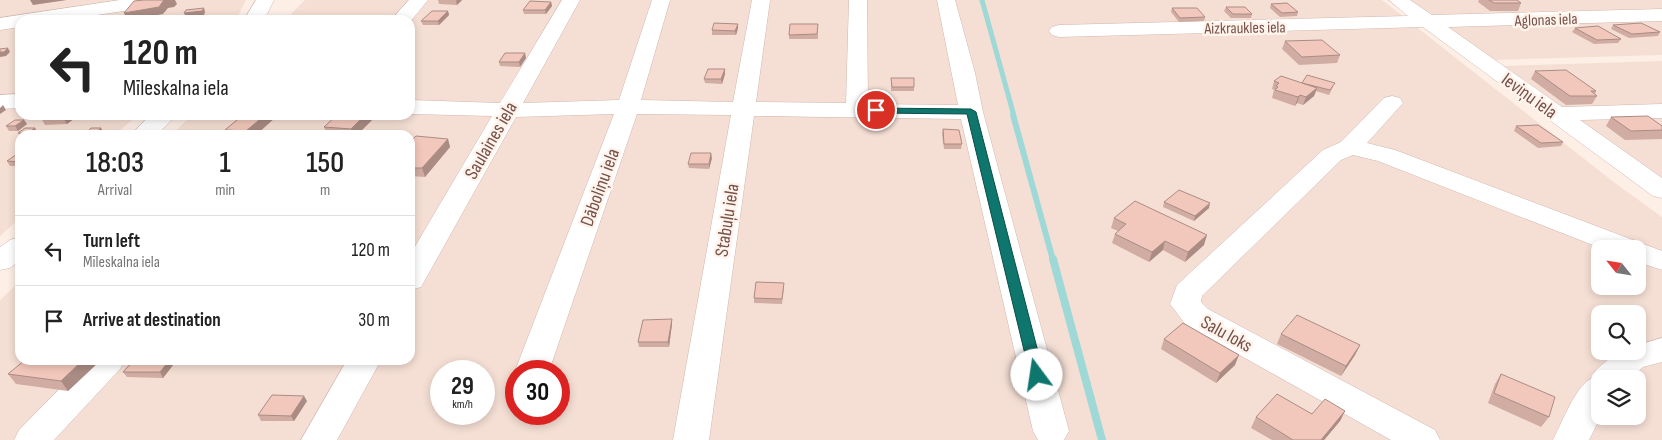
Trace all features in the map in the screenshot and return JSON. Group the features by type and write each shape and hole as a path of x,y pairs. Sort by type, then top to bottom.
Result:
{"street":[{"path":"51,15 118,2 158,0"},
{"path":"257,15 266,0"},
{"path":"406,15 419,0"},
{"name":"Saulaines iela","path":"415,271 571,0"},
{"name":"Dāboliņu iela","path":"536,360 628,107 661,0"},
{"name":"Stabuļu iela","path":"691,440 761,0"},
{"path":"858,0 858,110"},
{"path":"946,0 964,72 971,112 1051,432"},
{"name":"Ieviņu iela","path":"1398,0 1662,190"},
{"name":"Aglonas iela","path":"1430,22 1662,15"},
{"path":"0,24 15,22"},
{"name":"Aizkraukles iela","path":"1059,31 1430,22"},
{"path":"0,102 15,101"},
{"name":"Salu loks","path":"1392,103 1350,147 1332,155 1188,292 1185,304 1196,317 1422,440"},
{"path":"415,106 508,110 628,107 971,112"},
{"path":"1557,114 1662,111"},
{"path":"148,130 159,120"},
{"path":"1350,147 1386,155 1607,240"},
{"path":"0,261 15,250"},
{"path":"1646,255 1662,261"},
{"path":"1618,370 1632,358 1662,350"},
{"path":"32,440 103,365"},
{"path":"319,440 361,365"},
{"path":"1571,440 1591,401"}],"shaded area":[{"path":"0,0 246,0 238,15 15,15 15,120 132,120 120,130 15,130 15,222 0,236"},
{"path":"305,0 1382,0 1615,183 1662,217 1662,440 0,440 0,300 15,286 15,365 415,365 415,130 176,130 187,120 415,120 415,15 290,15"},
{"path":"1408,0 1662,0 1662,13 1435,16"},
{"path":"1662,18 1662,55 1493,60 1447,28 1452,24"},
{"path":"1662,61 1662,107 1574,111 1556,106 1501,66"},
{"path":"1662,113 1662,182 1582,125 1583,115"}],"building":[{"path":"164,0 159,7 124,13 134,1"},
{"path":"1489,0 1517,0 1521,3 1494,3"},
{"path":"530,1 551,2 545,10 523,10"},
{"path":"1287,3 1298,12 1282,13 1271,4"},
{"path":"1226,7 1245,7 1252,14 1233,14"},
{"path":"204,8 202,11 184,13 186,10"},
{"path":"1172,8 1197,8 1205,17 1180,18"},
{"path":"432,11 448,11 438,21 421,21"},
{"path":"714,23 738,24 735,31 712,30"},
{"path":"1641,23 1660,32 1632,34 1613,25"},
{"path":"790,24 818,24 817,34 789,35"},
{"path":"1598,26 1621,39 1597,40 1575,28"},
{"path":"1322,40 1340,55 1302,57 1285,41"},
{"path":"8,48 4,52 0,52 0,49"},
{"path":"505,53 525,53 519,62 499,62"},
{"path":"708,69 725,69 721,79 704,79"},
{"path":"1566,70 1596,91 1591,91 1597,96 1570,96 1535,71"},
{"path":"1307,75 1335,83 1330,90 1302,83"},
{"path":"1281,76 1317,88 1306,97 1300,95 1298,97 1275,90 1279,83 1274,81"},
{"path":"891,78 914,78 914,87 892,87"},
{"path":"1648,116 1662,126 1662,130 1631,131 1611,117"},
{"path":"15,120 24,120 15,126 6,126"},
{"path":"237,120 259,120 247,130 225,130"},
{"path":"332,120 360,120 351,129 324,127"},
{"path":"1538,125 1563,142 1541,143 1516,126"},
{"path":"25,128 35,128 32,130 22,130"},
{"path":"91,128 101,128 99,130 89,130"},
{"path":"943,129 959,130 962,144 944,144"},
{"path":"415,137 448,139 422,168 415,168"},
{"path":"691,153 711,153 709,164 688,164"},
{"path":"15,155 15,162 7,161"},
{"path":"1179,190 1210,203 1195,216 1164,202"},
{"path":"1135,201 1207,235 1188,252 1165,241 1152,252 1115,234 1126,224 1114,218"},
{"path":"756,282 784,283 782,299 754,298"},
{"path":"1297,315 1360,345 1346,366 1281,334"},
{"path":"672,319 668,342 638,342 643,320"},
{"path":"1183,323 1239,355 1220,373 1164,339"},
{"path":"19,365 78,365 61,381 8,374"},
{"path":"129,365 166,365 160,372 123,372"},
{"path":"1501,374 1555,397 1549,417 1494,393"},
{"path":"1277,394 1312,414 1325,399 1345,411 1321,440 1293,440 1256,417"},
{"path":"272,395 304,396 291,416 258,415"}],"waterway":[{"path":"982,0 1014,116"},
{"path":"1013,115 1053,260"},
{"path":"1053,259 1102,440"}],"route":[{"path":"876,110 971,112 1037,375"}]}
